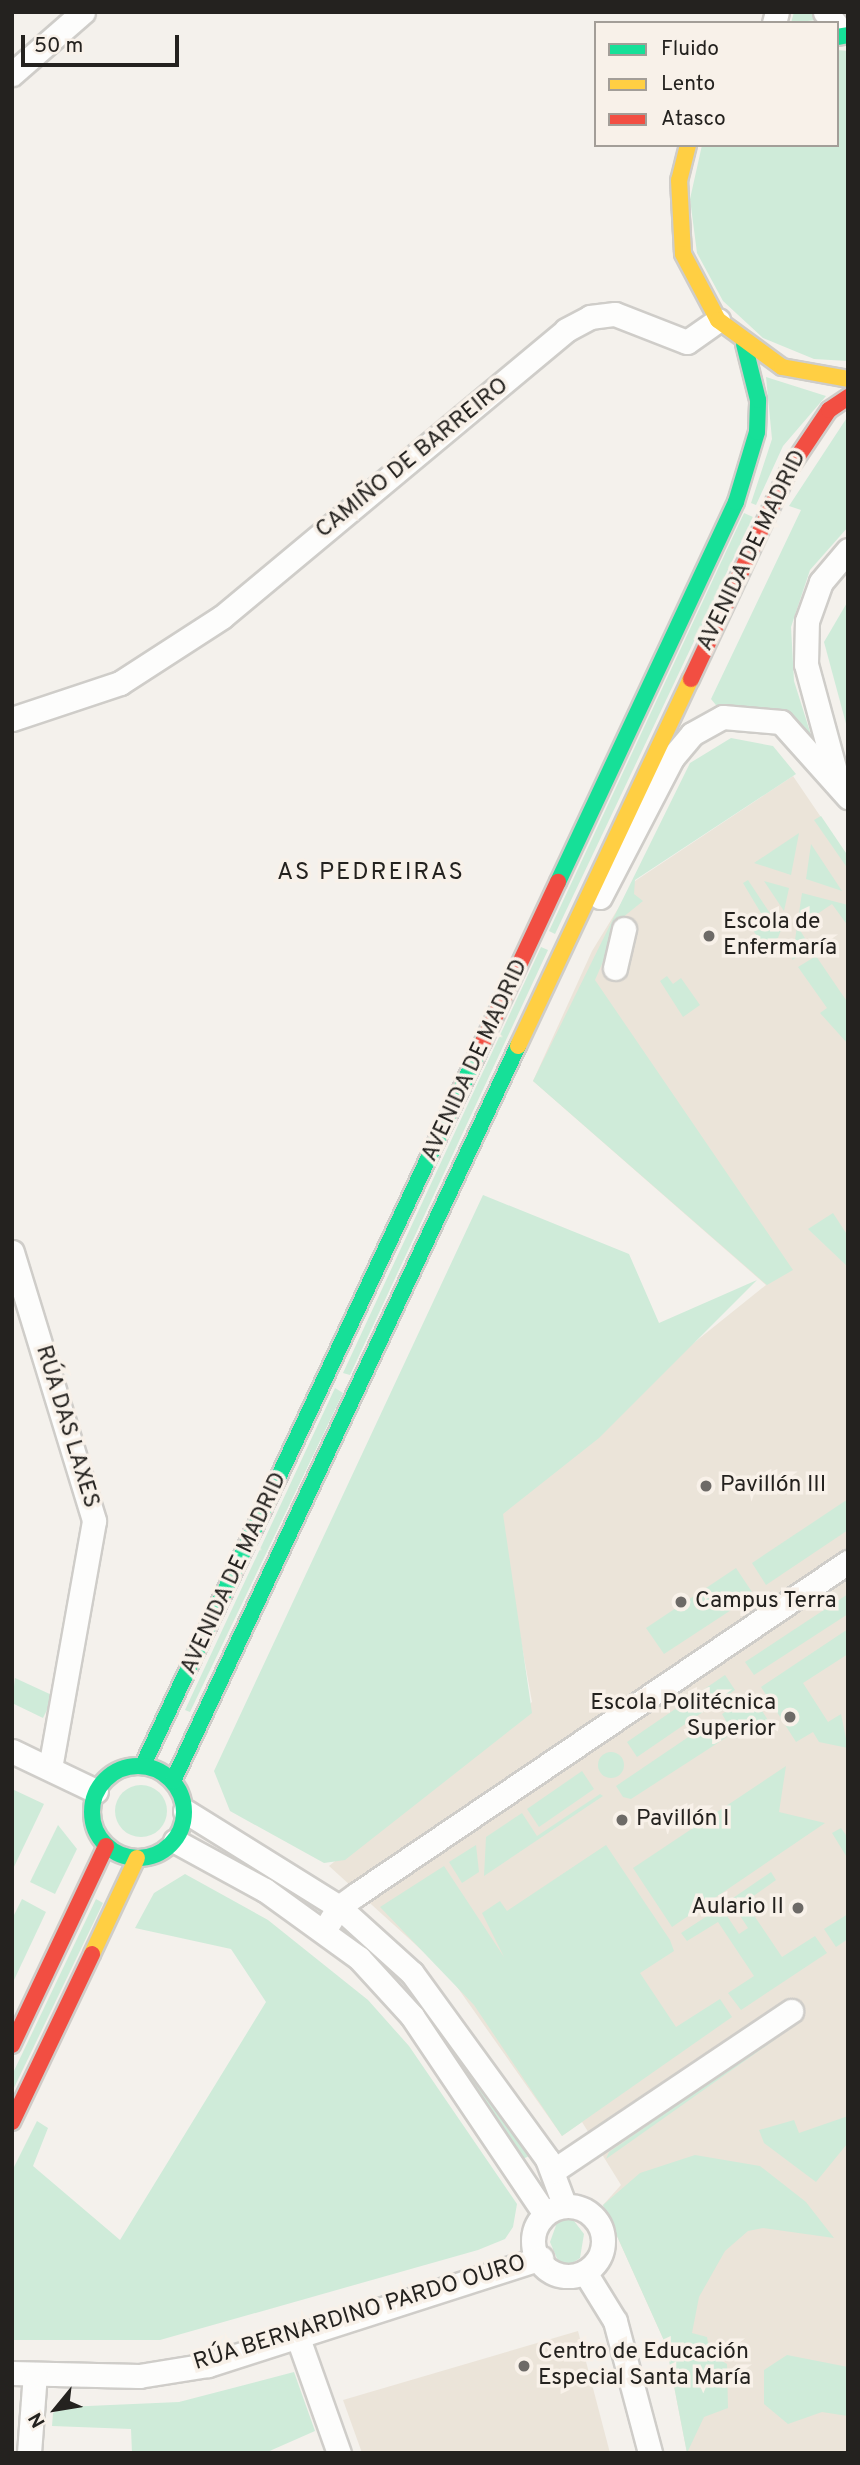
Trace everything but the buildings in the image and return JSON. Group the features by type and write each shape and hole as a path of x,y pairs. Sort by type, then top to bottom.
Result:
{"street":[{"path":"12,74 83,12"},
{"path":"687,147 678,180 683,254 718,320 744,344 782,367 848,379"},
{"name":"CAMIÑO DE BARREIRO","path":"12,719 120,683 222,617 566,330 590,317 615,314 687,342 718,320"},
{"name":"AVENIDA DE MADRID","path":"143,1765 736,502 757,432 758,400 744,344"},
{"name":"AVENIDA DE MADRID","path":"173,1781 790,468 829,410 848,397"},
{"path":"843,789 806,664 807,621 821,582 848,550"},
{"path":"565,944 616,874 672,758 692,734 723,717 782,722 843,789"},
{"path":"615,968 624,929"},
{"name":"RÚA DAS LAXES","path":"12,1252 94,1521 50,1768"},
{"path":"325,1930 339,1907 848,1562"},
{"path":"12,1751 96,1791"},
{"path":"12,2122 137,1858 175,1841 185,1811 173,1781 143,1765 107,1776 96,1791 93,1823 106,1846 137,1858"},
{"name":"RÚA BERNARDINO PARDO OURO","path":"185,1811 339,1907 441,2006 553,2171 554,2207 536,2238 541,2258 565,2279 586,2274"},
{"path":"175,1841 215,1859 325,1930 412,2016 554,2207 580,2207 596,2225 598,2252 586,2274 615,2321 650,2453"},
{"path":"12,2045 106,1846"},
{"path":"553,2171 791,2011"},
{"name":"RÚA BERNARDINO PARDO OURO","path":"12,2373 139,2376 208,2365 541,2258"},
{"path":"298,2338 339,2453"},
{"path":"29,2453 35,2374"}],"shaded area":[{"name":"Campus Terra","path":"793,776 848,857 848,2453 687,2453 666,2345 603,2205 621,2185 582,2122 562,2136 448,1974 329,1866 532,1702 496,1502 766,1285 533,1081 592,951 635,881"},
{"name":"Centro de Educación Especial Santa María","path":"578,2331 610,2453 362,2453 343,2400"}],"green space":[{"path":"794,12 818,12 824,19 808,21 792,21"},
{"path":"839,50 848,51 848,361 814,359 763,338 723,301 697,253 690,199 702,147 839,147"},
{"path":"766,377 826,396 783,446 756,505 751,503 772,439"},
{"path":"848,416 848,527 810,570 791,627 794,681 811,735 767,709 720,710 711,699 801,510 789,506"},
{"path":"744,513 753,517 555,934 549,931"},
{"path":"848,601 848,731 824,642"},
{"path":"731,738 773,746 796,774 635,880 634,894 643,901 622,918 595,980 793,1270 767,1285 533,1081 690,763"},
{"path":"821,816 848,856 848,869 814,820"},
{"path":"799,833 791,875 754,863"},
{"path":"811,844 842,891 806,879"},
{"path":"748,880 781,930 771,956 752,929 765,920 743,883"},
{"path":"764,881 789,888 784,911"},
{"path":"802,893 848,905 848,926 832,904 798,927 811,948 792,960"},
{"path":"541,947 548,950 350,1375 343,1373"},
{"path":"816,956 848,1003 848,1044 820,1013 827,1008 798,967"},
{"path":"667,976 673,984 681,978 700,1005 683,1017 660,981"},
{"path":"483,1195 629,1254 659,1323 757,1280 599,1438 503,1514 532,1713 345,1860 324,1863 230,1811 214,1771"},
{"path":"833,1213 848,1236 848,1267 808,1229"},
{"path":"335,1388 343,1393 190,1712 185,1710"},
{"path":"848,1499 848,1530 766,1585 752,1563"},
{"path":"736,1568 754,1595 664,1654 646,1628"},
{"path":"848,1594 848,1614 754,1675 745,1662"},
{"path":"848,1629 848,1654 803,1683 828,1722 841,1714 848,1748 819,1742 813,1732 796,1742 761,1687"},
{"path":"725,1675 735,1690 637,1757 627,1742"},
{"path":"15,1678 54,1696 43,1718 12,1703"},
{"path":"752,1695 771,1725 752,1737 744,1724 732,1731 722,1714"},
{"path":"715,1719 727,1737 631,1799 623,1797 616,1786"},
{"path":"611,1752 620,1756 624,1765 620,1774 611,1778 602,1774 598,1765 602,1756"},
{"path":"786,1766 779,1812 825,1823 672,1927 633,1868"},
{"path":"582,1771 594,1789 539,1827 527,1809"},
{"path":"141,1785 151,1787 159,1793 165,1801 165,1821 159,1829 151,1835 141,1837 131,1835 123,1829 117,1821 115,1811 117,1801 123,1793 131,1787"},
{"path":"12,1789 44,1804 12,1871"},
{"path":"600,1794 603,1796 484,1876 486,1837 522,1813 537,1836"},
{"path":"58,1825 77,1849 55,1894 30,1882"},
{"path":"841,1828 848,1838 848,1859 832,1833"},
{"path":"476,1845 479,1872 462,1883 449,1862"},
{"path":"606,1845 670,1940 674,1951 640,1973 676,2027 720,1999 732,2017 562,2136 474,2005 380,1907 444,1866 504,1957 482,1913 500,1901 507,1911"},
{"path":"771,1872 776,1880 745,1902 782,1957 815,1936 827,1953 741,2010 728,1993 754,1976 718,1922 687,1941 681,1933 721,1907 739,1934 748,1928 730,1900"},
{"path":"185,1874 268,1920 368,2000 409,2046 517,2204 513,2227 505,2239 478,2250 160,2340 12,2340 12,2171 37,2121 48,2128 33,2166 120,2240 266,2002 231,1949 135,1928 154,1893"},
{"path":"22,1899 46,1912 14,1980 12,1919"},
{"path":"96,1899 103,1903 12,2092 12,2075"},
{"path":"848,1914 848,1939 836,1947 824,1929"},
{"path":"359,1942 431,2015 529,2156 523,2159 426,2018"},
{"path":"779,2034 780,2036 606,2159 609,2152"},
{"path":"848,2116 847,2144 816,2182 764,2143 759,2130 794,2120 799,2133"},
{"path":"695,2155 760,2166 806,2202 834,2238 763,2228 748,2231 725,2251 699,2297 692,2333 707,2337 710,2354 727,2364 728,2408 704,2417 687,2453 666,2345 603,2205 640,2173"},
{"path":"559,2217 571,2217 584,2234 580,2258 568,2266 558,2261 550,2242"},
{"path":"787,2355 848,2367 848,2416 822,2412 788,2424 764,2404 764,2370"},
{"path":"294,2372 315,2431 265,2453 132,2453 131,2429 52,2426 53,2413 65,2407 179,2402"}],"traffic: fast":[{"path":"839,37 848,35"},
{"path":"558,882 736,502 757,432 758,400 744,344"},
{"path":"143,1765 483,1042"},
{"path":"173,1781 518,1046"},
{"path":"138,1766 156,1769 171,1779 181,1794 184,1812 181,1830 171,1845 156,1855 138,1858 120,1855 105,1845 95,1830 92,1812 95,1794 105,1779 120,1769 138,1766"}],"traffic: slow":[{"path":"687,147 679,180 683,254 718,320 782,367 848,379"},
{"path":"518,1046 691,679"},
{"path":"92,1954 137,1858"}],"traffic: jam":[{"path":"691,679 790,468 829,410 848,397"},
{"path":"483,1042 558,882"},
{"path":"12,2045 106,1846"},
{"path":"12,2122 92,1954"}],"place":[{"name":"Escola de Enfermaría","path":"709,936"},
{"name":"Pavillón III","path":"706,1486"},
{"name":"Campus Terra","path":"681,1602"},
{"name":"Escola Politécnica Superior","path":"790,1717"},
{"name":"Pavillón I","path":"622,1820"},
{"name":"Aulario II","path":"798,1908"},
{"name":"Centro de Educación Especial Santa María","path":"524,2366"}],"district":[{"name":"AS PEDREIRAS","path":"371,874"}]}
